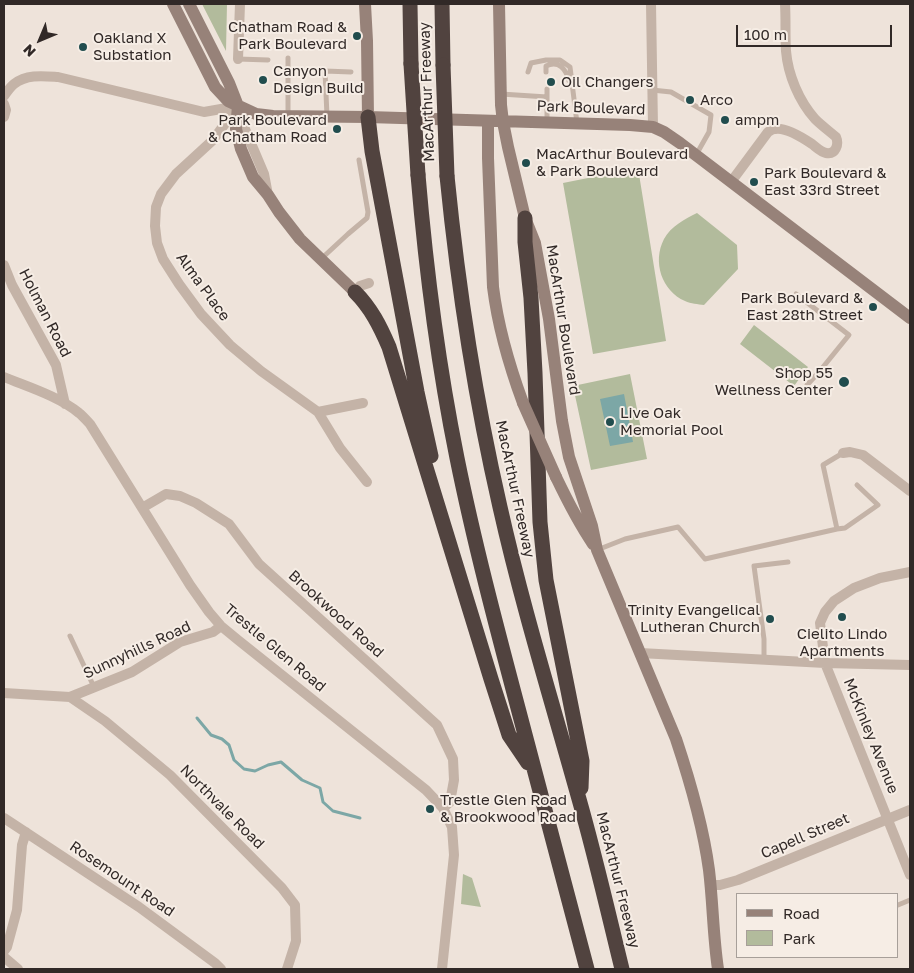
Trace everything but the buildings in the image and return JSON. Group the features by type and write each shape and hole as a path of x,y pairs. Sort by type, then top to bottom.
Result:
{"highway":[{"name":"MacArthur Freeway","path":"410,4 411,64 424,250 433,317 457,457 486,585 587,969"},
{"name":"MacArthur Freeway","path":"442,4 447,176 463,314 474,381 500,507 522,595 580,802 622,969"},
{"path":"368,117 372,151 417,392 460,576"},
{"path":"525,218 525,242 531,298 534,355 540,522 546,580 582,761 580,802"},
{"path":"355,292 372,312 389,347 509,735 536,774"}],"main road":[{"name":"Park Boulevard","path":"173,4 215,87 228,101 256,114 577,123 653,127 664,132 696,155 910,318"},
{"path":"189,4 229,83 238,106 236,129 241,148 253,177 295,232 355,292"},
{"path":"365,4 368,117"},
{"name":"MacArthur Boulevard","path":"500,4 503,122 525,218 535,243 549,319 562,421 569,457 592,526 597,550 676,739 686,770 703,839 710,885 718,969"},
{"name":"MacArthur Boulevard","path":"488,121 493,287 505,348 523,403 556,477 577,520 597,550"}],"street":[{"path":"238,59 240,4"},
{"path":"651,4 653,127"},
{"path":"731,182 768,132 776,128 790,131 826,153 832,152 838,146 836,137 816,119 804,104 796,88 786,52 785,4"},
{"path":"4,96 13,84 24,78 37,76 58,77 204,112 238,106"},
{"path":"4,104 6,110 4,117"},
{"name":"Alma Place","path":"238,106 214,140 176,174 161,194 156,207 155,226 157,243 163,259 201,314 230,345 261,371 318,412 340,448 367,482"},
{"name":"Holman Road","path":"4,265 12,285 56,365 65,404"},
{"path":"355,292 360,286 369,283"},
{"name":"Trestle Glen Road","path":"4,377 51,397 78,412 90,424 190,585 221,626 426,790 443,808 452,827 454,856 442,969"},
{"path":"318,412 363,403"},
{"path":"844,453 850,452 863,455 910,491"},
{"name":"Brookwood Road","path":"142,508 166,494 180,496 196,503 229,524 259,564 437,726 453,759 454,780 450,802 443,808"},
{"name":"McKinley Avenue","path":"910,572 880,578 854,588 834,600 820,623 825,663 910,875"},
{"name":"Sunnyhills Road","path":"4,693 70,696 132,672 180,642 213,632 221,626"},
{"path":"640,653 825,663 910,665"},
{"name":"Northvale Road","path":"70,696 105,721 170,775 282,888 295,905 296,941 287,969"},
{"name":"Capell Street","path":"710,885 738,880 910,810"},
{"name":"Rosemount Road","path":"4,818 139,906 221,969"},
{"path":"4,951 18,910 22,845 26,832"},
{"path":"4,957 18,969"}],"lane":[{"path":"288,58 288,116"},
{"path":"238,59 268,60"},
{"path":"528,72 531,63 546,60 560,60 570,67 577,123"},
{"path":"546,72 546,66 552,63 564,68 574,96"},
{"path":"327,117 326,71 351,72"},
{"path":"529,89 530,96"},
{"path":"546,123 547,89"},
{"path":"652,90 672,92 711,115 709,132 696,155"},
{"path":"501,94 547,97"},
{"path":"321,259 367,218 368,212 359,160"},
{"path":"796,294 849,335 820,372 807,385"},
{"path":"837,529 823,465 844,453"},
{"path":"597,550 625,539 678,527 704,559 845,528 878,505 857,485"},
{"path":"764,660 764,640 754,566 788,562"},
{"path":"70,636 94,687"}],"green space":[{"path":"202,4 227,4 226,51"},
{"path":"638,168 666,341 593,354 563,183"},
{"path":"697,213 737,245 738,269 704,305 685,301 670,290 661,275 659,266 661,248 667,234 679,223"},
{"path":"754,325 808,367 794,386 740,344"},
{"name":"Live Oak Memorial Pool","path":"630,374 647,459 591,470 573,386"},
{"path":"463,874 472,878 481,907 461,904"}],"water":[{"name":"Live Oak Memorial Pool","path":"624,394 633,442 610,446 600,399"}],"waterway":[{"path":"197,718 211,735 222,739 229,745 234,760 244,769 255,771 281,762 302,780 320,788 323,802 333,811 360,818"}],"place":[{"name":"Chatham Road & Park Boulevard","path":"357,36"},
{"name":"Oakland X Substation","path":"83,47"},
{"name":"Canyon Design Build","path":"263,80"},
{"name":"Oil Changers","path":"551,82"},
{"name":"Arco","path":"690,100"},
{"name":"ampm","path":"725,120"},
{"name":"Park Boulevard & Chatham Road","path":"337,129"},
{"name":"MacArthur Boulevard & Park Boulevard","path":"526,163"},
{"name":"Park Boulevard & East 33rd Street","path":"754,182"},
{"name":"Park Boulevard & East 28th Street","path":"873,307"},
{"name":"Shop 55 Wellness Center","path":"844,382"},
{"name":"Live Oak Memorial Pool","path":"610,422"},
{"name":"Cielito Lindo Apartments","path":"842,617"},
{"name":"Trinity Evangelical Lutheran Church","path":"770,619"},
{"name":"Trestle Glen Road & Brookwood Road","path":"430,809"}]}
